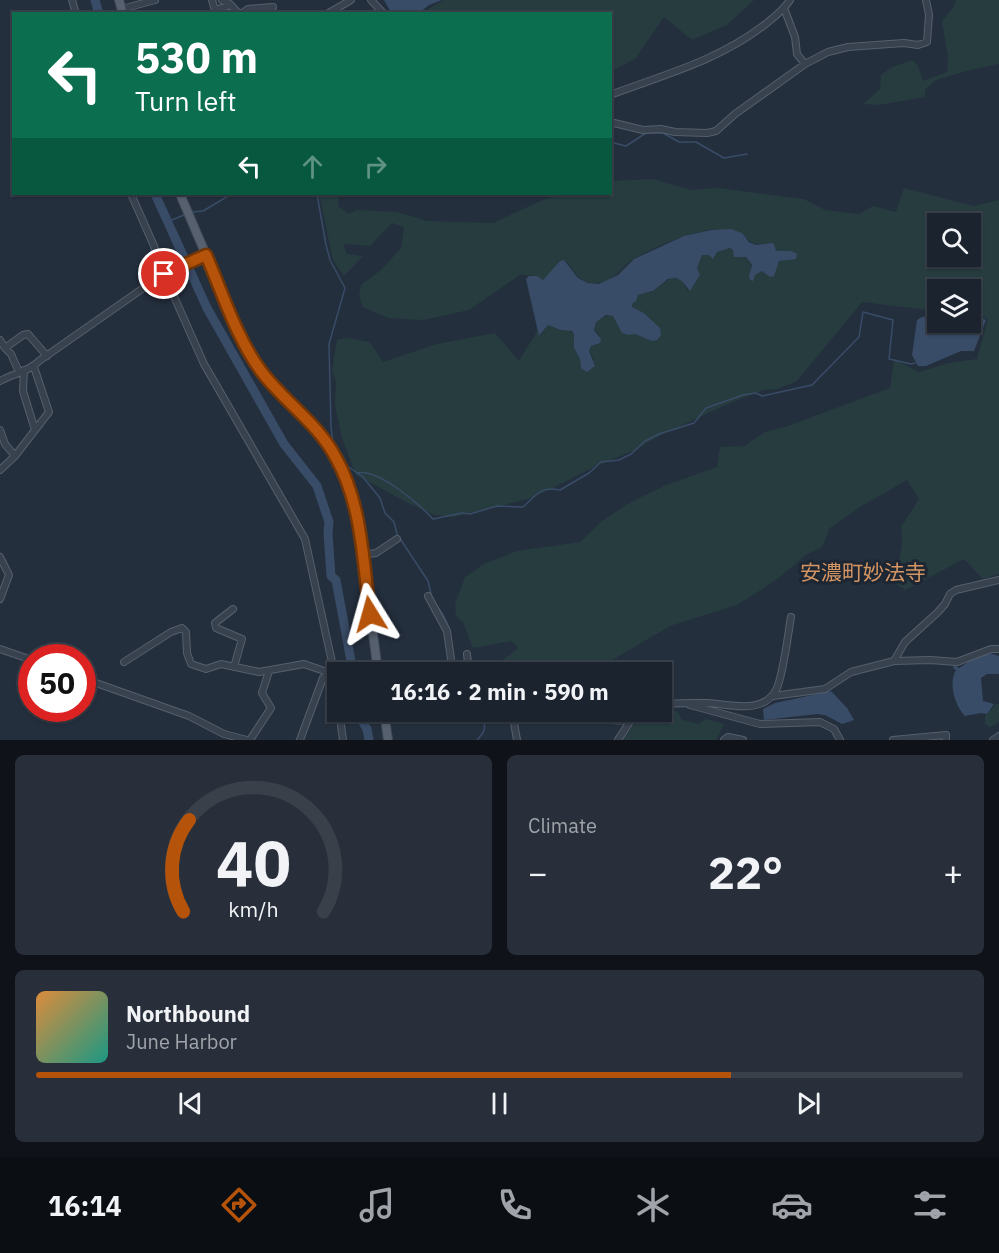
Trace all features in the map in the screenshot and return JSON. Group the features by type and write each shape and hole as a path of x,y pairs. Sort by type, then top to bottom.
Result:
{"main road":[{"path":"119,0 122,11"},
{"path":"180,195 242,339 256,364 267,379 320,434 336,457 352,498 362,555 375,662"},
{"path":"386,722 388,740"}],"street":[{"path":"122,11 155,0"},
{"path":"212,0 215,12 232,3"},
{"path":"222,0 232,3"},
{"path":"330,12 351,0"},
{"path":"371,0 382,12"},
{"path":"612,94 728,50 755,32 784,8 790,0"},
{"path":"612,122 643,130 661,129 707,133 716,131 735,114 806,64 828,52 848,47 904,43 918,45 927,42 929,15 926,0"},
{"path":"242,12 246,9 273,7"},
{"path":"784,8 795,37 797,54 806,64"},
{"path":"131,195 204,364 303,534 316,584 331,662"},
{"path":"0,381 34,367 36,363 164,274 205,256"},
{"path":"0,355 27,334 47,356"},
{"path":"0,340 22,371 23,391 35,430"},
{"path":"0,470 15,456 49,412 34,367"},
{"path":"0,431 5,444 15,456"},
{"path":"362,555 376,553 397,539"},
{"path":"0,557 9,575 0,599"},
{"path":"894,661 904,642 945,604 950,594 956,590 999,580"},
{"path":"428,596 447,631 451,662"},
{"path":"233,609 215,623 216,628 242,639 234,667"},
{"path":"773,696 779,684 790,617"},
{"path":"124,662 171,632 182,628 186,632 187,653 191,664 206,669 221,664 252,672 301,664 327,671"},
{"path":"0,649 18,655"},
{"path":"672,704 710,703 742,707 755,705 773,696 825,689 851,672 894,661 957,662 992,649 999,649"},
{"path":"467,654 468,662"},
{"path":"96,683 189,716 224,735 248,740 271,708 262,693 269,671"},
{"path":"300,740 321,681 327,677"},
{"path":"684,703 760,724 820,722 834,729 840,740"},
{"path":"341,722 343,740"},
{"path":"514,722 517,740"},
{"path":"618,740 630,722"},
{"path":"893,740 946,735 946,740"},
{"path":"993,740 999,736"},
{"path":"724,740 728,737 743,740"}],"green space":[{"path":"444,0 754,0 727,25 692,40 664,17 635,59 612,70 612,12 423,12"},
{"path":"956,0 999,0 999,64 936,80 925,90 925,97 878,105 863,104 880,89 881,75 892,67 913,60 918,66 923,81 947,72 948,58 942,21 953,8"},
{"path":"653,179 692,190 717,188 804,199 825,210 859,214 873,206 896,212 904,188 974,206 999,200 999,574 983,579 964,559 905,590 896,584 902,543 901,527 919,499 907,480 860,507 830,528 822,547 806,555 776,580 737,605 670,626 609,662 499,662 518,648 511,641 473,648 463,622 456,616 455,604 465,577 484,564 517,551 580,542 602,521 631,502 666,485 717,467 720,447 744,446 765,432 785,427 890,388 894,359 919,372 948,363 977,359 988,319 981,317 981,279 927,279 927,310 862,302 797,381 777,389 763,390 730,403 528,499 454,517 435,515 356,475 342,438 335,405 336,381 332,370 337,340 347,338 370,342 383,362 437,344 495,333 519,361 538,330 539,336 548,325 574,334 574,348 580,359 581,368 594,360 589,351 591,346 600,343 599,334 593,327 599,319 604,317 614,316 620,329 629,335 635,334 652,341 660,328 644,313 632,307 632,304 638,295 651,292 666,281 673,279 682,280 688,291 695,284 697,268 702,255 714,258 717,252 729,248 733,250 736,257 741,256 747,259 755,275 762,271 767,273 783,259 796,259 791,251 776,251 771,243 755,243 748,240 742,233 709,230 680,238 649,251 632,260 614,277 599,283 584,281 567,262 560,261 543,280 537,276 520,275 469,310 423,320 388,318 363,307 359,296 361,285 381,270 401,248 404,227 392,223 370,246 343,244 347,254 363,256 344,276 333,260 319,195 339,195 338,206 349,214 357,210 397,212 427,221 493,223 545,199 565,195 612,195 612,181"},
{"path":"996,704 999,704 999,722 990,727 985,724 985,716"},
{"path":"672,710 677,711 682,720 698,724 706,719 724,724 716,740 623,740 633,725 639,722 672,722"}],"water":[{"path":"384,0 442,0 429,5 420,12 391,12"},
{"path":"731,229 742,233 749,242 756,245 771,243 774,244 776,251 791,251 797,254 796,259 779,261 774,276 770,277 762,271 755,275 753,281 749,276 752,265 746,257 734,257 733,250 730,248 717,252 713,259 709,255 702,255 697,268 700,275 690,291 682,281 676,278 668,279 653,291 638,295 632,304 632,307 644,313 660,328 661,335 657,340 652,341 635,334 622,333 613,316 606,315 596,322 594,330 601,339 600,343 591,346 589,351 595,366 587,372 581,368 580,359 574,348 572,331 548,325 539,336 526,279 529,276 537,276 543,280 560,261 564,260 578,278 588,283 599,284 618,275 634,259 684,236 711,230"},
{"path":"927,317 927,333 981,333 974,351 961,351 926,366 918,366 912,355 917,320"},
{"path":"981,318 986,320 981,333"},
{"path":"989,653 999,656 999,674 987,674 981,678 983,701 994,704 987,714 965,716 954,694 953,681 956,670 953,668 954,665 959,668"},
{"path":"831,691 847,708 854,720 842,724 825,715 817,714 764,720 763,709 775,703"}],"waterway":[{"path":"95,0 98,12"},
{"path":"612,142 626,146 646,133 663,133 679,142 696,142 724,158 747,154"},
{"path":"155,195 207,308 284,444 317,486 329,522 331,576 336,580 351,662"},
{"path":"193,212 203,211 230,195"},
{"path":"317,195 330,260 345,288 329,344 333,443 347,466 362,476 380,498 385,513 394,522 397,534 428,581 432,598"},
{"path":"167,222 184,215"},
{"path":"357,473 366,473 387,481 433,519 462,513 470,514 497,506 523,507 544,490 560,490 589,473 601,462 619,460 659,434 694,423 706,408 743,395 756,393 762,396 812,385 859,337 863,312 893,320 889,359 915,363"},
{"path":"436,605 447,624 452,647"},
{"path":"363,722 369,740"},
{"path":"477,740 482,734 484,722"}],"district":[{"name":"安濃町妙法寺","path":"863,573"}],"route":[{"path":"164,274 206,255 242,339 256,364 267,379 327,442 348,483 352,498 360,534 370,614"}]}
